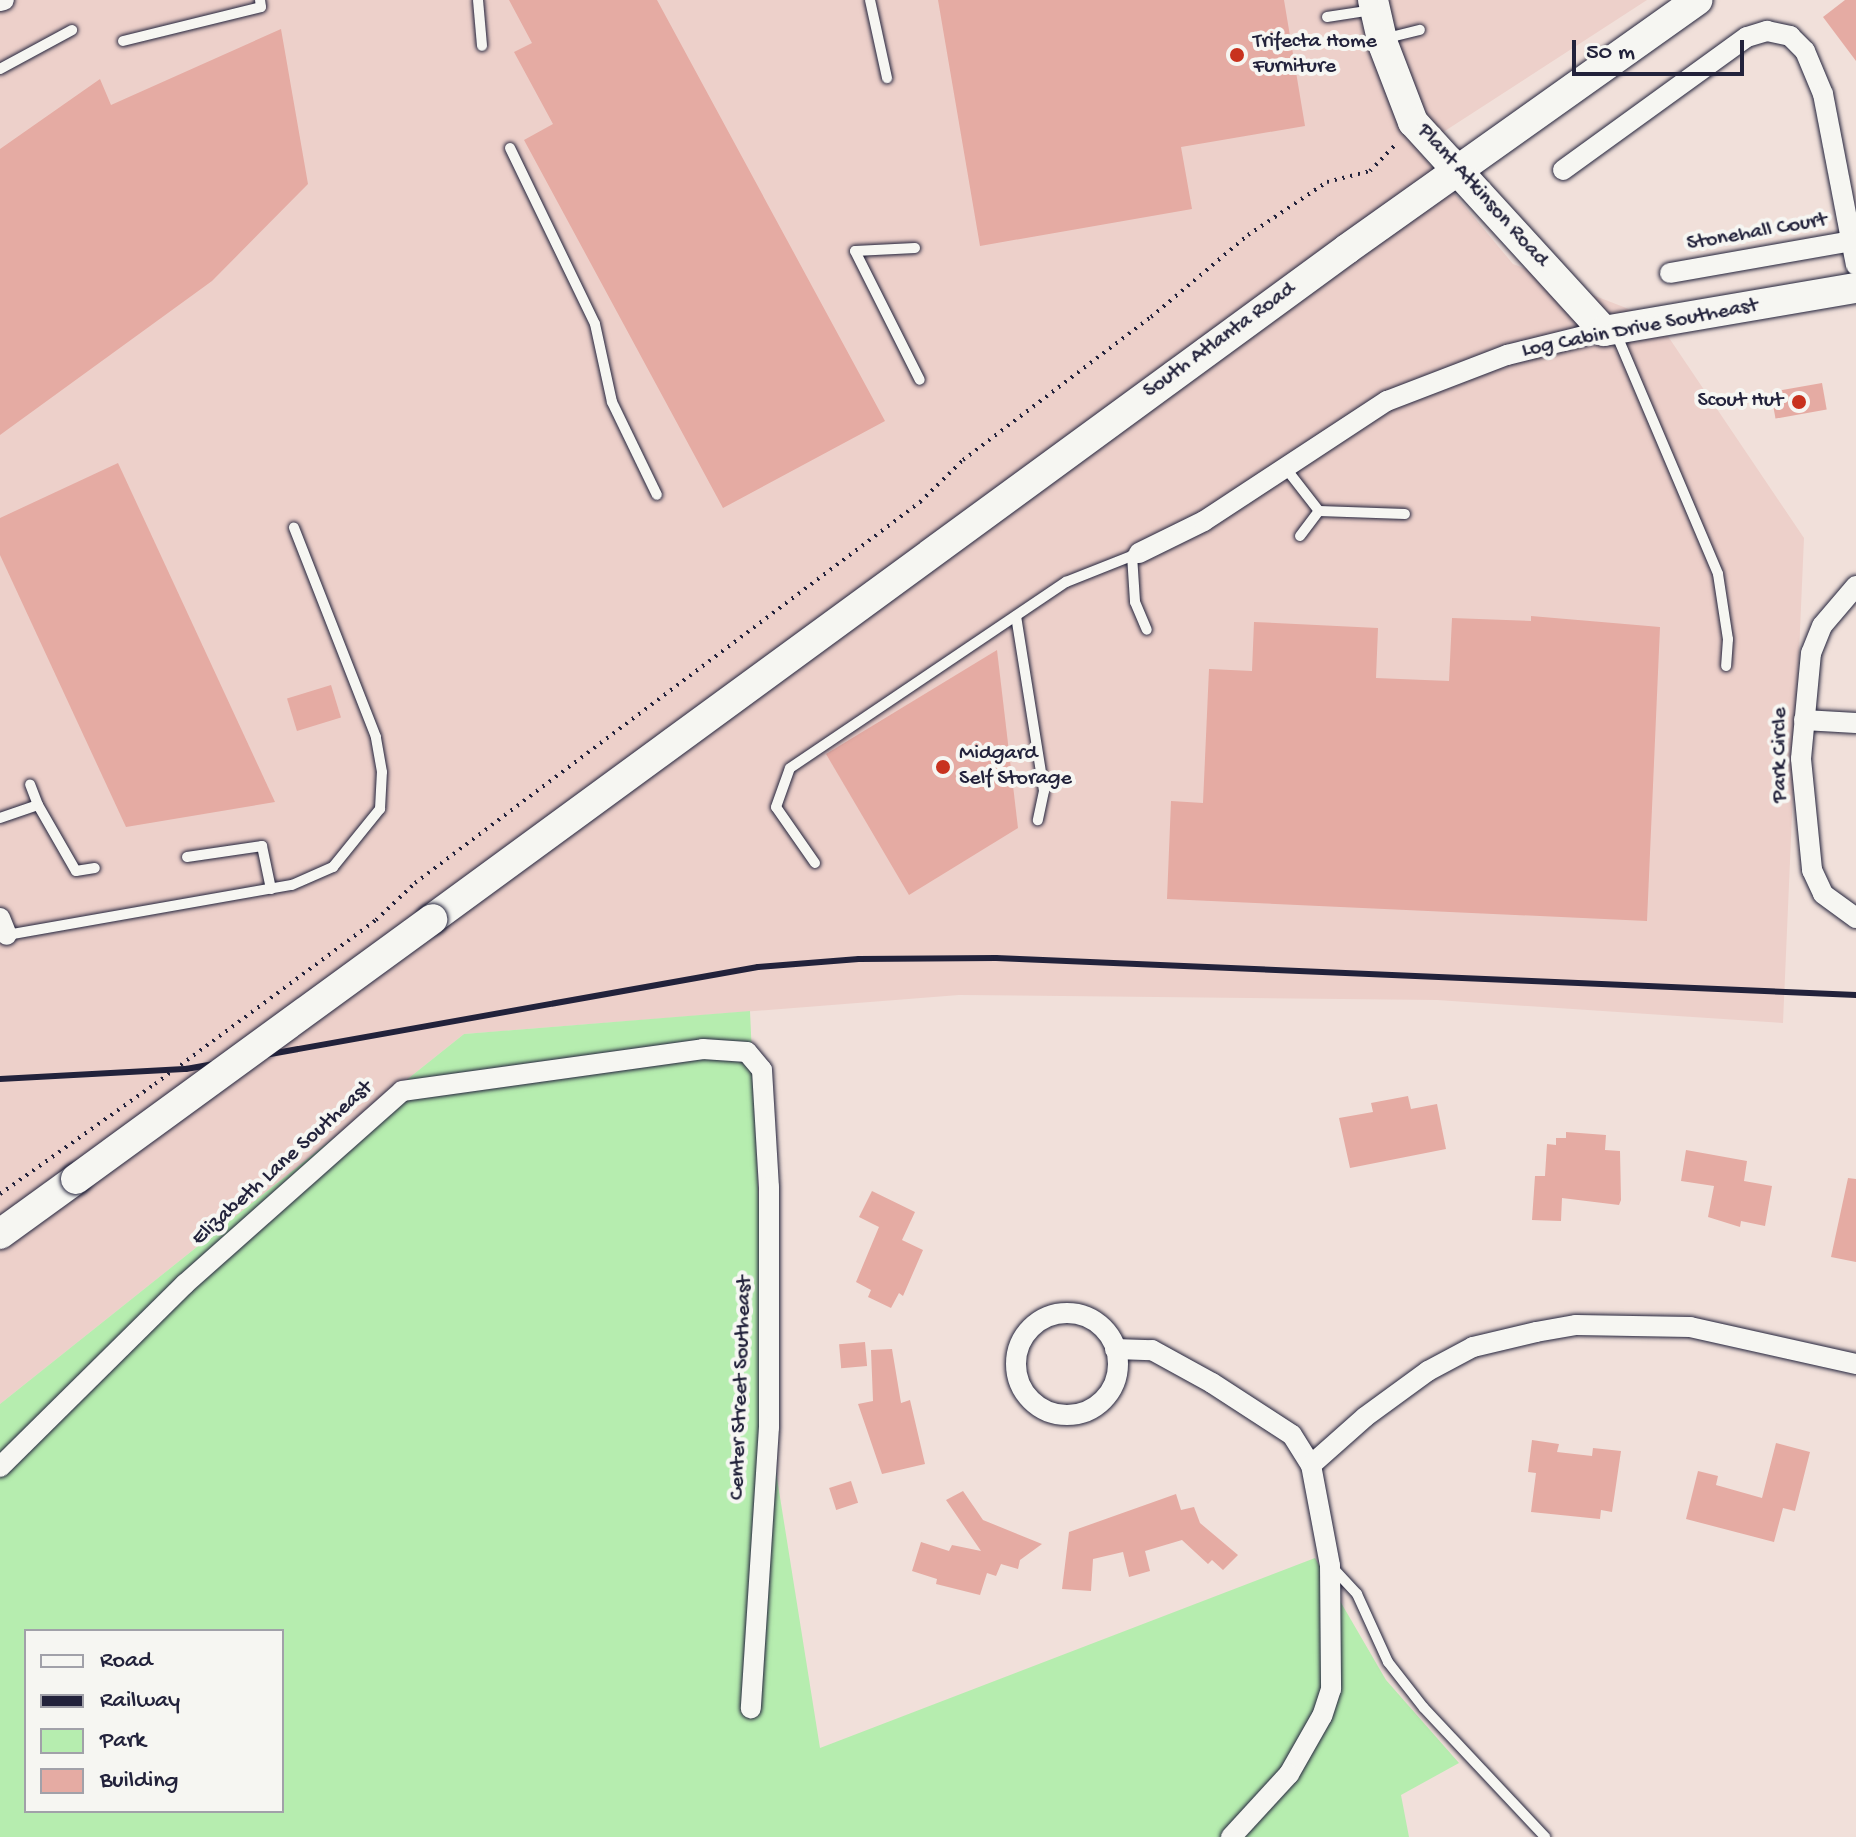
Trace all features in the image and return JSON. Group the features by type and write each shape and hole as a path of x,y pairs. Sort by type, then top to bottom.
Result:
{"main road":[{"name":"South Atlanta Road","path":"0,1234 1458,171 1698,0"},
{"name":"Plant Atkinson Road","path":"1374,5 1382,39 1413,122 1609,330"},
{"name":"Log Cabin Drive Southeast","path":"1609,330 1856,288"}],"street":[{"path":"1563,170 1747,37 1767,31 1790,36 1805,51 1823,94 1856,265"},
{"name":"Stonehall Court","path":"1670,273 1851,241"},
{"name":"Log Cabin Drive Southeast","path":"1136,554 1204,521 1374,409 1423,386 1507,355 1609,330"},
{"name":"Park Circle","path":"1856,586 1822,626 1811,653 1804,720 1803,801 1812,870 1823,894 1856,918"},
{"path":"1804,720 1856,723"},
{"name":"Elizabeth Lane Southeast","path":"0,1467 185,1284 402,1091 703,1049 747,1052 762,1070"},
{"name":"Center Street Southeast","path":"751,1708 769,1427 769,1187 762,1070"},
{"path":"1115,1349 1118,1366 1111,1390 1091,1409 1071,1416 1048,1412 1032,1402 1017,1375 1018,1351 1028,1332 1055,1315 1091,1319 1115,1349 1152,1350 1212,1383 1292,1435 1311,1465 1330,1566 1331,1689 1322,1716 1289,1774 1231,1837"},
{"path":"1311,1465 1365,1417 1428,1371 1473,1347 1536,1332 1576,1325 1690,1327 1856,1364"}],"lane":[{"path":"123,41 261,7 260,0"},
{"path":"478,0 482,46"},
{"path":"870,0 887,78"},
{"path":"1327,17 1374,5"},
{"path":"0,69 72,30"},
{"path":"1382,39 1420,30"},
{"path":"510,148 595,324 612,402 657,495"},
{"path":"915,248 855,251 920,380"},
{"path":"1609,330 1718,574 1728,639 1726,666"},
{"path":"1284,466 1319,511"},
{"path":"1319,511 1405,514"},
{"path":"1300,536 1319,511"},
{"path":"2,930 271,889 333,867 380,809 382,772 376,737 294,528"},
{"path":"815,863 776,807 790,768 1090,569 1136,554 1135,602 1147,630"},
{"path":"1016,616 1044,791 1038,820"},
{"path":"30,784 38,805 76,871 95,868"},
{"path":"0,818 38,805"},
{"path":"187,857 262,846 271,889"},
{"path":"1330,1566 1357,1594 1388,1662 1406,1685 1545,1837"}],"path":[{"path":"0,1194 376,920 415,883 920,502 963,460 1151,317 1248,235 1327,182 1370,171 1383,161 1413,122"}],"shaded area":[{"path":"0,0 1647,0 1417,149 1513,264 1657,320 1804,538 1783,1023 1437,1000 959,995 464,1034 0,1404"}],"green space":[{"path":"750,1011 769,1428 820,1748 1315,1558 1386,1680 1459,1763 1401,1795 1409,1837 0,1837 0,1404 464,1034"}],"building":[{"path":"509,0 657,0 885,421 723,508 524,140 553,124 514,52 532,43"},
{"path":"938,0 1284,0 1305,126 1181,147 1192,209 980,246"},
{"path":"1845,0 1856,0 1856,61 1823,17"},
{"path":"281,29 308,184 212,281 0,435 0,149 100,79 111,105"},
{"name":"Scout Hut","path":"1822,383 1827,410 1775,419 1771,392"},
{"path":"118,463 275,802 126,827 0,555 0,518"},
{"path":"1531,616 1660,627 1647,921 1167,899 1171,801 1203,803 1209,669 1252,671 1254,622 1378,628 1376,678 1449,681 1452,618 1531,621"},
{"path":"997,650 1018,828 909,895 826,754"},
{"path":"331,685 341,718 297,731 287,698"},
{"path":"1408,1096 1411,1109 1437,1104 1446,1149 1350,1168 1339,1118 1373,1112 1371,1103"},
{"path":"1566,1132 1606,1135 1605,1150 1620,1151 1621,1200 1619,1205 1562,1198 1561,1221 1532,1220 1535,1176 1545,1176 1547,1144 1556,1145 1556,1138 1566,1138"},
{"path":"1686,1150 1747,1161 1744,1181 1772,1186 1765,1226 1741,1221 1740,1227 1708,1217 1714,1186 1681,1181"},
{"path":"1848,1178 1856,1179 1856,1262 1831,1257"},
{"path":"872,1191 915,1212 902,1240 923,1250 903,1296 899,1293 891,1308 868,1297 871,1290 856,1282 879,1227 859,1217"},
{"path":"865,1342 867,1366 841,1368 839,1344"},
{"path":"892,1349 901,1403 910,1400 925,1464 882,1474 858,1404 873,1401 871,1350"},
{"path":"1532,1440 1559,1444 1557,1452 1592,1456 1593,1448 1621,1451 1612,1512 1601,1510 1600,1519 1531,1512 1536,1473 1528,1472"},
{"path":"1776,1443 1810,1452 1795,1511 1783,1508 1774,1542 1686,1519 1698,1471 1718,1476 1716,1485 1762,1498"},
{"path":"851,1481 858,1503 836,1510 829,1488"},
{"path":"963,1491 983,1520 1042,1544 1020,1560 1018,1569 1001,1564 996,1576 987,1573 980,1595 936,1584 937,1579 912,1571 921,1542 949,1551 952,1545 981,1551 946,1500"},
{"path":"1176,1494 1181,1510 1194,1507 1200,1523 1238,1555 1223,1570 1212,1560 1208,1564 1182,1540 1145,1551 1150,1571 1129,1577 1123,1552 1093,1559 1091,1591 1062,1589 1069,1532"}],"railway":[{"path":"0,1079 186,1069 758,967 859,959 996,958 1856,995"}],"place":[{"name":"Trifecta Home Furniture","path":"1237,55"},
{"name":"Scout Hut","path":"1799,402"},
{"name":"Midgard Self Storage","path":"943,767"}]}
